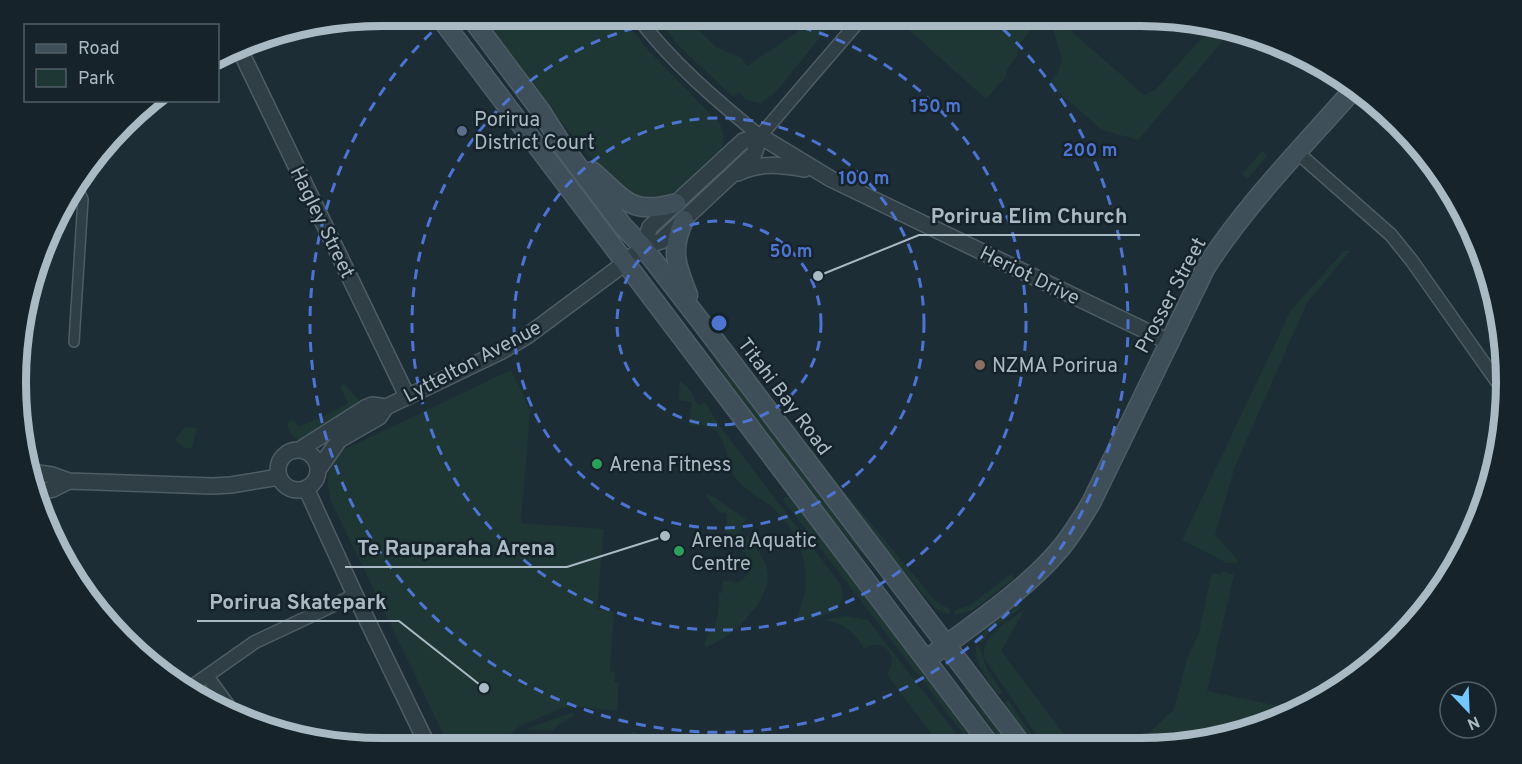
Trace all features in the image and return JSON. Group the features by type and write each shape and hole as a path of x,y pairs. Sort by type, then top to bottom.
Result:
{"main road":[{"path":"446,26 985,738"},
{"name":"Titahi Bay Road","path":"477,26 623,226 643,247 698,318 1017,738"},
{"name":"Prosser Street","path":"926,660 1038,572 1075,530 1105,475 1206,267 1217,249 1350,94"},
{"path":"565,149 627,202 639,208 680,212 674,249 675,260 698,318"}],"street":[{"name":"Heriot Drive","path":"645,26 690,76 760,136 814,170 1169,342"},
{"path":"760,136 855,26"},
{"name":"Hagley Street","path":"242,55 407,396"},
{"name":"Lyttelton Avenue","path":"318,470 339,440 380,417 386,407 500,352 527,336 625,263 643,247 650,227 680,212 731,177 754,154 760,136"},
{"name":"Lyttelton Avenue","path":"680,212 743,141 760,136"},
{"path":"1298,153 1391,235 1496,380"},
{"path":"731,177 752,167 771,164 814,170"},
{"path":"74,342 83,199 80,193"},
{"name":"Lyttelton Avenue","path":"299,450 365,408 372,405 386,407"},
{"path":"299,450 310,454 318,470 315,481 306,488 290,489 282,483 278,468 281,459 292,451 299,450"},
{"path":"38,473 69,481 212,486 279,477"},
{"path":"43,492 69,481"},
{"path":"306,488 424,738"},
{"path":"194,685 263,638 355,595"},
{"path":"207,675 227,703"}],"green space":[{"path":"487,26 629,26 647,49 720,124 724,140 718,155 681,187 664,199 653,202 632,197 603,172 548,106"},
{"path":"663,26 694,26 716,47 741,58 747,66 804,26 829,26 775,93 761,103 746,100 739,92 733,97 679,46"},
{"path":"905,26 1031,26 1018,47 1017,56 1006,70 1006,77 986,99"},
{"path":"1052,26 1065,26 1144,95 1155,90 1208,32 1227,37 1138,140 1102,130 1049,84 1058,72 1062,59"},
{"path":"1262,151 1267,156 1247,179 1242,174"},
{"path":"1344,251 1350,251 1307,303 1235,466 1215,535 1238,560 1237,563 1227,563 1182,540 1291,310"},
{"path":"711,350 872,562 870,563 817,502 736,396"},
{"path":"511,370 530,410 521,523 604,529 597,609 614,611 610,671 615,672 614,682 619,683 617,711 571,706 520,726 505,738 445,738 331,501 328,486 329,473 343,450"},
{"path":"680,380 691,391 696,403 700,405 705,402 719,425 842,586 843,598 837,611 804,621 796,619 802,605 806,575 800,547 785,520 738,481 719,434 708,426 689,425 692,402 678,400"},
{"path":"344,384 359,400 359,404 306,440 299,440 290,433 287,426 289,420 295,421 299,427 348,404 340,386"},
{"path":"185,427 197,428 192,448 184,448 175,440"},
{"path":"810,446 842,489 933,598 950,609 950,614 933,606 842,498 806,450"},
{"path":"704,493 716,498 746,519 740,530 764,560 768,580 759,602 745,619 724,637 706,647 704,645 710,629 714,629 718,614 719,593 722,593 723,581 736,583 744,578 750,566 746,554 733,545 725,543 727,514 718,511"},
{"path":"785,497 792,497 930,678 971,738 967,738 783,500"},
{"path":"1224,571 1234,575 1207,691 1285,707 1255,720 1210,732 1144,738 1174,709 1188,656 1199,633 1211,576 1215,573 1220,575"},
{"path":"1012,573 1014,579 971,611 955,615 955,610 969,606"},
{"path":"1017,605 1022,607 989,632 982,642 977,642 986,628"},
{"path":"1025,609 1001,651 1067,738 1039,738 984,658 986,642 1004,624"},
{"path":"846,616 868,620 960,738 934,738 887,674 892,661 888,650 878,645 871,645 864,649 848,629 824,620"},
{"path":"976,645 980,648 986,667 1003,693 999,695 983,672 977,659"},
{"path":"966,687 1005,738 999,738 964,688"},
{"path":"1008,700 1034,738 1028,738 1004,703"},
{"path":"571,713 576,715 552,731 526,729"},
{"path":"635,731 635,738 620,738"}],"place":[{"name":"Porirua District Court","path":"462,131"},
{"name":"Porirua Elim Church","path":"818,276"},
{"name":"NZMA Porirua","path":"980,365"},
{"name":"Arena Fitness","path":"597,464"},
{"name":"Te Rauparaha Arena","path":"665,536"},
{"name":"Arena Aquatic Centre","path":"679,551"},
{"name":"Porirua Skatepark","path":"484,688"}]}
